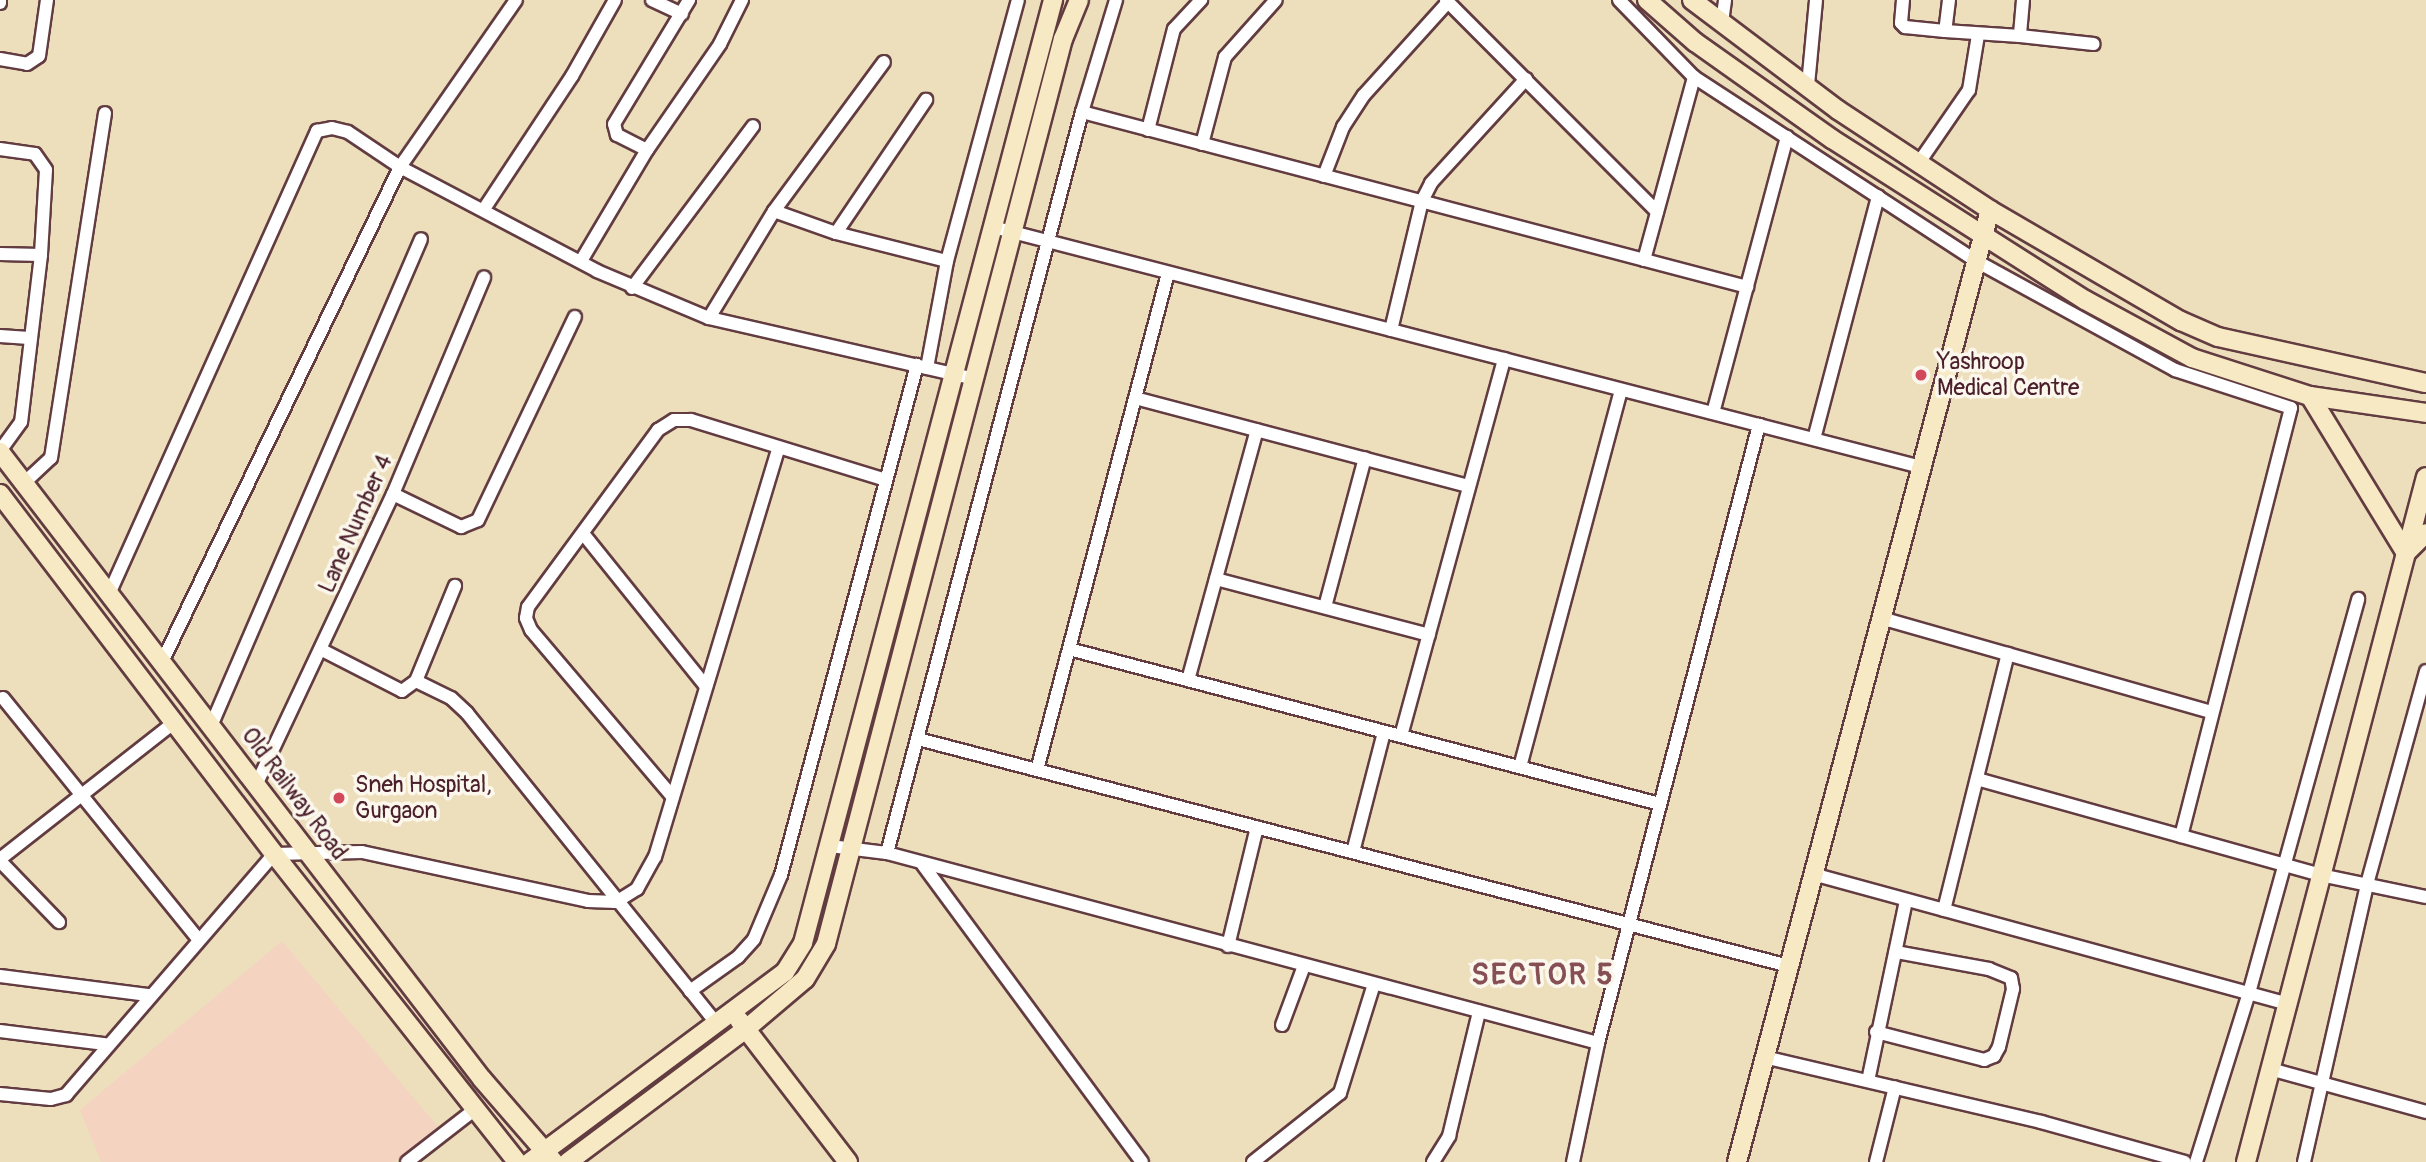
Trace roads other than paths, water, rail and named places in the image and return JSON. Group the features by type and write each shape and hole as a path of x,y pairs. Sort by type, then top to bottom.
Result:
{"street":[{"path":"0,60 27,64 39,56 47,0"},
{"path":"162,663 400,167 516,0"},
{"path":"484,209 572,76 615,0"},
{"path":"652,0 682,14"},
{"path":"647,150 617,135 614,124 690,0"},
{"path":"581,261 647,150 720,44 742,0"},
{"path":"690,991 738,957 763,922 781,875 886,480 922,367 947,261 1018,0"},
{"path":"568,1162 746,1029 805,979 818,959 839,847 955,374 1053,0"},
{"path":"543,1158 734,1011 795,959 839,847 975,379 1063,39 1079,0"},
{"path":"887,853 1082,112 1116,0"},
{"path":"1148,130 1174,29 1201,0"},
{"path":"1202,144 1225,57 1276,0"},
{"path":"1619,0 1694,77 1979,262 2175,370 2291,408 2181,836"},
{"path":"1647,0 1695,42 1832,139 2085,300 2192,358 2309,396 2426,413"},
{"path":"1692,0 1808,85 1990,210 2181,321 2217,337 2426,383"},
{"path":"1722,22 1725,0"},
{"path":"1808,85 1816,0"},
{"path":"1903,0 1901,23 1905,27 2094,44"},
{"path":"1945,31 1948,0"},
{"path":"2020,36 2023,0"},
{"path":"1324,176 1343,127 1364,94 1447,1 1657,212"},
{"path":"1920,161 1969,90 1978,35"},
{"path":"709,318 774,211 884,62"},
{"path":"1644,260 1694,77"},
{"path":"1391,330 1422,201 1442,168 1526,79"},
{"path":"836,233 926,100"},
{"path":"1082,112 1747,287"},
{"path":"25,482 51,458 105,113"},
{"path":"632,288 753,126"},
{"path":"109,594 310,140 317,131 332,128 348,132 400,167 632,288 709,318 975,379"},
{"path":"1713,413 1787,137"},
{"path":"0,149 35,154 42,160 41,255 20,422 0,451"},
{"path":"1814,439 1878,196"},
{"path":"1737,1162 1881,618 1979,262 1990,210"},
{"path":"774,211 836,233 947,261"},
{"path":"993,228 1922,467"},
{"path":"211,726 421,239"},
{"path":"0,254 41,255"},
{"path":"1037,770 1168,273"},
{"name":"Lane Number 4","path":"257,783 323,650 393,494 484,277"},
{"path":"393,494 461,527 478,520 575,317"},
{"path":"0,336 29,338"},
{"path":"1401,736 1504,359"},
{"path":"1520,767 1621,390"},
{"path":"2309,396 2406,553"},
{"path":"1135,398 1469,485"},
{"path":"671,795 531,630 526,618 528,607 585,536 658,430 674,420 691,420 778,450 886,480"},
{"path":"1573,1162 1598,1043 1759,425"},
{"path":"1188,680 1257,430"},
{"path":"0,1094 51,1100 66,1095 105,1044 274,854 306,851 376,854 588,901 616,902 637,889 648,872 778,450"},
{"name":"Old Railway Road","path":"0,451 543,1158"},
{"path":"1325,607 1365,458"},
{"path":"2246,1162 2426,477"},
{"path":"0,494 176,721 274,854 517,1162"},
{"path":"2406,553 2426,533"},
{"path":"585,536 705,685"},
{"path":"1216,579 1429,635"},
{"path":"323,650 402,691 416,681 455,586"},
{"path":"2196,1162 2249,993 2358,599"},
{"path":"1881,618 2212,712"},
{"path":"1069,649 1660,804"},
{"path":"1944,910 2008,654"},
{"path":"2304,1162 2367,884 2426,671"},
{"path":"416,681 451,698 467,713 616,902 717,1024"},
{"path":"3,698 79,797 198,939"},
{"path":"59,922 0,860 176,721"},
{"path":"1353,852 1384,732"},
{"path":"918,739 1789,966"},
{"path":"1977,779 2321,875 2426,897"},
{"path":"1227,946 1257,827"},
{"path":"839,847 887,853 923,865 1598,1043"},
{"path":"923,865 1142,1162"},
{"path":"1813,874 2287,1004"},
{"path":"1868,1081 1876,1032 1906,900"},
{"path":"1876,1032 1984,1060 1999,1047 2013,989 2011,978 1989,969 1896,952"},
{"path":"1282,1025 1304,966"},
{"path":"0,976 148,995"},
{"path":"1254,1162 1340,1093 1374,984"},
{"path":"734,1011 848,1162"},
{"path":"1433,1162 1449,1136 1479,1012"},
{"path":"0,1031 105,1044"},
{"path":"1764,1057 1895,1087 2185,1162"},
{"path":"2270,1069 2426,1112"},
{"path":"1876,1162 1895,1087"},
{"path":"407,1162 474,1110"}],"place":[{"name":"Yashroop Medical Centre","path":"1921,375"},
{"name":"Sneh Hospital, Gurgaon","path":"339,798"}],"district":[{"name":"SECTOR 5","path":"1543,975"}]}
